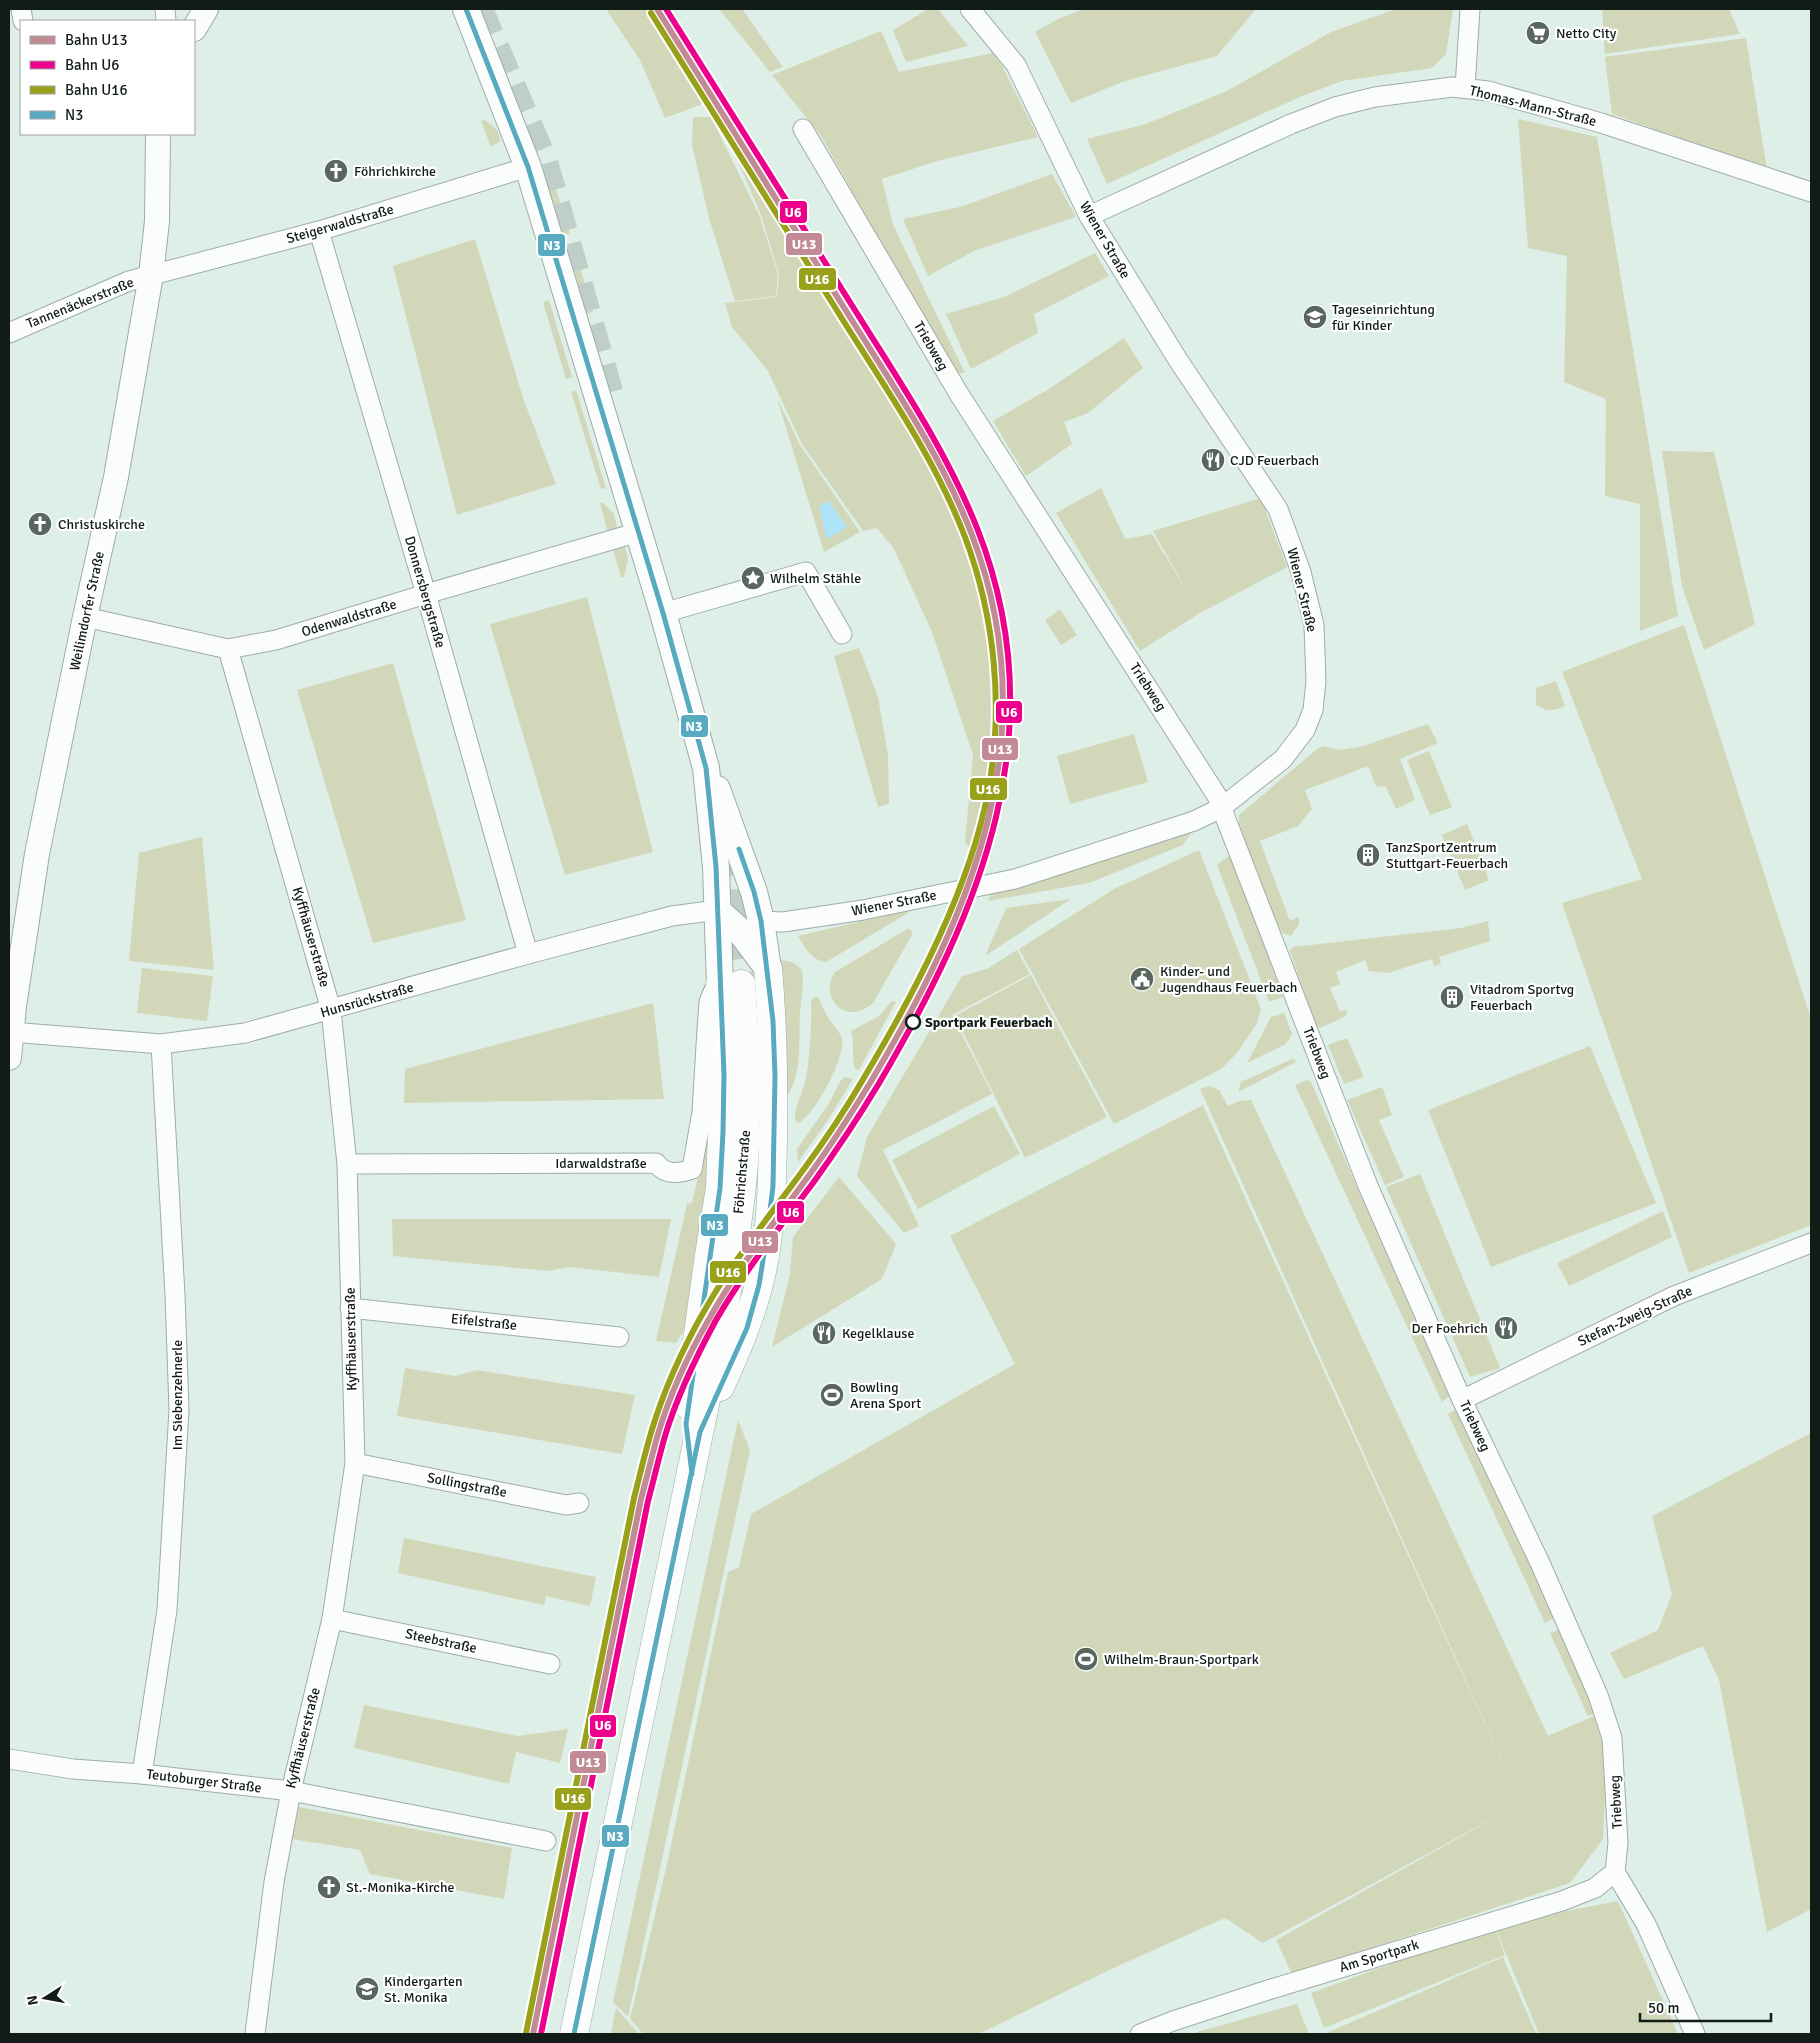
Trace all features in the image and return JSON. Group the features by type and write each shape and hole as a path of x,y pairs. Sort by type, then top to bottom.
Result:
{"main road":[{"name":"Föhrichstraße","path":"466,9 528,167 663,613 706,768 716,867 722,903 718,955 730,984 746,1044 747,1105 744,1164 722,1323 574,2034"},
{"name":"Föhrichstraße","path":"706,768 724,804 744,864 750,926"},
{"path":"700,1432 746,1328 759,1285 772,1186 773,1021 768,969 750,926 722,903 744,864"},
{"path":"718,955 750,926"},
{"path":"692,1474 686,1424 720,1188 724,1075 730,984"}],"street":[{"path":"195,27 206,9"},
{"name":"Wiener Straße","path":"750,926 863,910 1015,879 1194,821 1221,808 1284,759 1305,730 1313,710 1316,681 1314,625 1301,572 1278,509 1178,360 1089,216 1016,65 970,9"},
{"path":"1464,88 1470,9"},
{"name":"Thomas-Mann-Straße","path":"1089,216 1291,124 1335,107 1375,97 1423,89 1452,87 1488,91 1601,123 1811,192"},
{"name":"Triebweg","path":"803,129 959,394 1216,796 1368,1186 1462,1400 1598,1695 1612,1738 1618,1843 1615,1872"},
{"name":"Weilimdorfer Straße","path":"9,1058 11,1032 37,854 85,617 116,477 151,275 157,221 158,135"},
{"name":"Steigerwaldstraße","path":"151,275 169,272 319,231 528,167"},
{"name":"Donnersbergstraße","path":"319,231 426,594 528,954"},
{"name":"Tannenäckerstraße","path":"9,333 129,282 151,275"},
{"name":"Odenwaldstraße","path":"85,617 228,649 276,640 638,532"},
{"path":"663,613 806,572 842,634"},
{"name":"Kyffhäuserstraße","path":"228,649 332,1010 346,1164 355,1463 332,1618 291,1791 274,1882 255,2034"},
{"name":"Hunsrückstraße","path":"11,1032 161,1044 245,1033 528,954 722,903"},
{"name":"Idarwaldstraße","path":"346,1164 656,1163 661,1170 667,1172 692,1170 702,1112 709,1002 712,993 730,984"},
{"name":"Im Siebenzehnerle","path":"142,1774 167,1610 180,1410 176,1295 161,1044"},
{"name":"Stefan-Zweig-Straße","path":"1462,1400 1674,1296 1811,1243"},
{"name":"Eifelstraße","path":"350,1308 619,1337"},
{"name":"Sollingstraße","path":"355,1463 566,1505 579,1504"},
{"name":"Steebstraße","path":"332,1618 550,1664"},
{"name":"Teutoburger Straße","path":"9,1759 74,1769 142,1774 291,1791 546,1841"},
{"path":"1615,1872 1646,1924 1695,2034"},
{"name":"Am Sportpark","path":"1140,2034 1173,2021 1268,1990 1562,1902 1595,1888 1615,1872"}],"green space":[{"path":"606,9 647,9 705,103 665,118 640,60"},
{"path":"719,9 742,9 783,67 770,72"},
{"path":"928,9 938,9 968,46 906,62 893,30"},
{"path":"1084,9 1256,9 1217,56 1125,81 1071,103 1035,32 1060,18"},
{"path":"1396,9 1453,9 1446,54 1432,68 1342,81 1302,96 1107,184 1087,139 1146,124 1227,91 1331,32"},
{"path":"1602,9 1729,9 1740,34 1605,54"},
{"path":"881,31 899,72 993,53 1002,66 1038,137 937,161 882,179 893,225 965,373 954,373 821,136 772,75"},
{"path":"1746,38 1767,170 1612,114 1605,57"},
{"path":"693,117 711,117 759,215 778,274 776,296 735,301 709,218 692,145"},
{"path":"1518,119 1597,137 1678,616 1640,631 1640,504 1605,496 1606,399 1564,382 1567,256 1528,248"},
{"path":"485,120 497,130 501,141 491,147 481,121"},
{"path":"720,120 944,492 967,554 983,615 994,716 988,767 971,850 965,842 973,755 932,632 894,549 877,528 863,531 802,444 768,371 732,327 725,303 777,297 779,274 761,215"},
{"path":"549,167 570,233 563,235 542,169"},
{"path":"1052,174 1076,217 974,251 928,276 903,219 960,207"},
{"path":"475,239 523,398 556,484 457,515 393,266"},
{"path":"573,244 593,312 587,314 567,246"},
{"path":"1095,253 1109,276 1034,314 1038,333 971,369 946,314 1004,297"},
{"path":"549,300 572,377 566,379 543,302"},
{"path":"1124,338 1143,368 1088,413 1064,422 1072,444 1026,476 993,421 1049,389"},
{"path":"576,390 606,488 601,489 571,392"},
{"path":"777,398 800,445 860,532 824,552"},
{"path":"1662,451 1714,452 1755,624 1704,650 1682,586"},
{"path":"1101,488 1125,539 1152,534 1188,593 1153,531 1261,498 1287,567 1200,613 1140,651 1056,513"},
{"path":"600,503 603,503 614,514 617,528 608,533"},
{"path":"625,547 628,559 624,577 621,578 613,549"},
{"path":"587,597 653,852 565,875 490,624"},
{"path":"1060,609 1077,635 1061,645 1045,620"},
{"path":"1684,625 1811,1019 1811,1225 1689,1273 1562,903 1642,879 1562,672"},
{"path":"859,648 878,697 888,755 889,804 878,807 834,656"},
{"path":"393,663 466,920 373,943 297,690"},
{"path":"1556,681 1565,706 1550,710 1536,705 1536,688"},
{"path":"1428,724 1438,743 1400,759 1415,800 1396,809 1386,787 1376,786 1368,766 1305,790 1312,809 1298,826 1260,841 1290,921 1299,917 1299,924 1291,936 1282,933 1262,888 1239,824 1239,815 1323,746 1340,750 1360,747"},
{"path":"1134,734 1148,782 1070,804 1057,756"},
{"path":"1429,751 1452,807 1430,815 1407,760"},
{"path":"1467,824 1489,880 1465,890 1442,835"},
{"path":"1191,830 1192,832 1183,845 1089,883 988,901 992,890"},
{"path":"202,837 214,970 129,961 139,853"},
{"name":"Kinder- und Jugendhaus Feuerbach","path":"1199,850 1261,1009 1257,1023 1237,1053 1221,1069 1114,1124 1019,949 1114,889"},
{"path":"1230,855 1283,997 1269,1002 1217,865"},
{"path":"1071,899 985,956 1006,908"},
{"path":"909,910 908,913 826,962 813,956 798,936"},
{"path":"1488,921 1490,941 1439,957 1441,964 1434,966 1432,959 1388,973 1369,971 1365,960 1336,972 1340,984 1330,988 1340,1012 1347,1009 1346,1016 1320,1028 1315,1024 1290,951 1293,947 1461,928"},
{"path":"909,928 913,933 873,1003 863,1010 853,1012 845,1011 838,1006 832,1000 830,991 835,972"},
{"path":"1017,950 1030,974 952,1015 992,1094 883,1150 919,1226 904,1233 857,1176 867,1137 962,976 987,969"},
{"path":"777,960 797,965 803,975 799,1061 794,1083 782,1103"},
{"path":"142,968 213,976 207,1021 137,1013"},
{"path":"1031,975 1107,1117 1025,1158 955,1016"},
{"path":"816,996 841,1036 842,1047 828,1085 812,1110 798,1123 795,1120 796,1110 806,1079 809,1059 811,1000"},
{"path":"892,1001 896,1002 859,1070 855,1069 851,1031 879,1016"},
{"path":"653,1003 664,1099 404,1103 405,1069"},
{"path":"1284,1013 1292,1034 1286,1044 1247,1063 1271,1017"},
{"path":"1347,1038 1364,1077 1344,1084 1328,1045"},
{"path":"1590,1046 1656,1203 1491,1267 1428,1110"},
{"path":"1295,1059 1296,1062 1238,1092 1241,1082"},
{"path":"845,1077 853,1079 828,1120 798,1162 797,1149 828,1105 841,1080"},
{"path":"1308,1080 1311,1082 1449,1396 1442,1402 1295,1085"},
{"name":"Wilhelm-Braun-Sportpark","path":"1210,1086 1219,1090 1228,1106 1239,1101 1251,1100 1548,1736 1594,1716 1602,1742 1605,1793 1603,1839 1570,1883 1292,1974 1276,1940 1514,1807 1263,1943 1225,1918 1109,1970 979,2034 643,2034 630,2019 668,1860 728,1572 739,1567 751,1514 1015,1364 950,1236 1203,1105 1521,1803 1200,1089"},
{"path":"1382,1087 1392,1115 1379,1120 1404,1177 1385,1185 1347,1100"},
{"path":"994,1106 1020,1154 918,1209 892,1160"},
{"path":"712,1115 717,1116 690,1320 676,1343 656,1341 687,1204 692,1203"},
{"path":"1420,1174 1500,1368 1470,1377 1386,1187"},
{"path":"839,1177 896,1244 882,1279 772,1347 790,1274 793,1237"},
{"path":"1663,1211 1672,1237 1569,1286 1557,1263"},
{"path":"392,1219 671,1219 659,1277 569,1267 548,1271 393,1256"},
{"path":"405,1368 455,1376 477,1370 635,1395 622,1454 397,1416"},
{"path":"1457,1409 1556,1617 1545,1623 1448,1414"},
{"path":"738,1420 750,1450 628,2017 613,2002"},
{"path":"1811,1433 1811,1909 1767,1932 1719,1680 1703,1646 1624,1679 1610,1653 1658,1630 1672,1594 1652,1516"},
{"path":"404,1538 596,1577 590,1606 546,1596 544,1605 398,1573"},
{"path":"1562,1629 1598,1712 1588,1716 1550,1633"},
{"path":"364,1705 518,1736 568,1729 560,1763 516,1752 509,1784 354,1748"},
{"path":"299,1807 512,1848 504,1899 370,1874 360,1850 292,1839"},
{"path":"1618,1901 1678,2034 1539,2034 1494,1925"},
{"path":"1494,1926 1505,1955 1324,2028 1311,1993"},
{"path":"1503,1957 1536,2034 1326,2034 1326,2033"},
{"path":"1297,2004 1309,2034 1190,2034"},
{"path":"616,2008 639,2034 611,2034"}],"water":[{"path":"828,500 847,527 827,539 819,507"}],"tunnel":[{"path":"479,9 544,162 612,402"},
{"path":"726,848 741,984"}],"rail line":[{"name":"U13","path":"533,2034 641,1499 668,1404 687,1361 720,1300 744,1263 833,1141 870,1083 907,1018 940,953 968,887 988,819 1000,751 1003,681 994,609 972,535 960,507 933,452 902,399 657,9"},
{"name":"U6","path":"541,2034 648,1501 670,1421 694,1362 716,1320 750,1267 847,1134 878,1085 915,1019 948,953 976,885 996,817 1008,747 1010,676 1000,603 977,528 965,500 938,445 907,393 666,9"},
{"name":"U16","path":"526,2033 634,1498 650,1437 662,1401 681,1355 713,1296 744,1249 810,1161 842,1113 884,1044 921,975 954,902 980,828 993,760 995,728 996,695 994,663 984,599 965,537 940,481 895,402 651,13"}],"transit line":[{"name":"N3","path":"466,9 528,167 663,613 706,768 716,867 724,1075 723,1132 720,1188 686,1424 692,1474"},
{"name":"N3","path":"574,2034 700,1432 747,1328 759,1285 767,1235 773,1186 775,1076 773,1021 761,921 754,892 739,849"}],"place":[{"name":"Netto City","path":"1538,33"},
{"name":"Föhrichkirche","path":"336,171"},
{"name":"Tageseinrichtung für Kinder","path":"1315,317"},
{"name":"CJD Feuerbach","path":"1213,460"},
{"name":"Christuskirche","path":"40,524"},
{"name":"Wilhelm Stähle","path":"753,578"},
{"name":"TanzSportZentrum Stuttgart-Feuerbach","path":"1368,855"},
{"name":"Kinder- und Jugendhaus Feuerbach","path":"1142,979"},
{"name":"Vitadrom Sportvg Feuerbach","path":"1452,997"},
{"name":"Sportpark Feuerbach","path":"913,1022"},
{"name":"Der Foehrich","path":"1506,1328"},
{"name":"Kegelklause","path":"824,1333"},
{"name":"Bowling Arena Sport","path":"832,1395"},
{"name":"Wilhelm-Braun-Sportpark","path":"1086,1659"},
{"name":"St.-Monika-Kirche","path":"329,1887"},
{"name":"Kindergarten St. Monika","path":"367,1989"}]}
